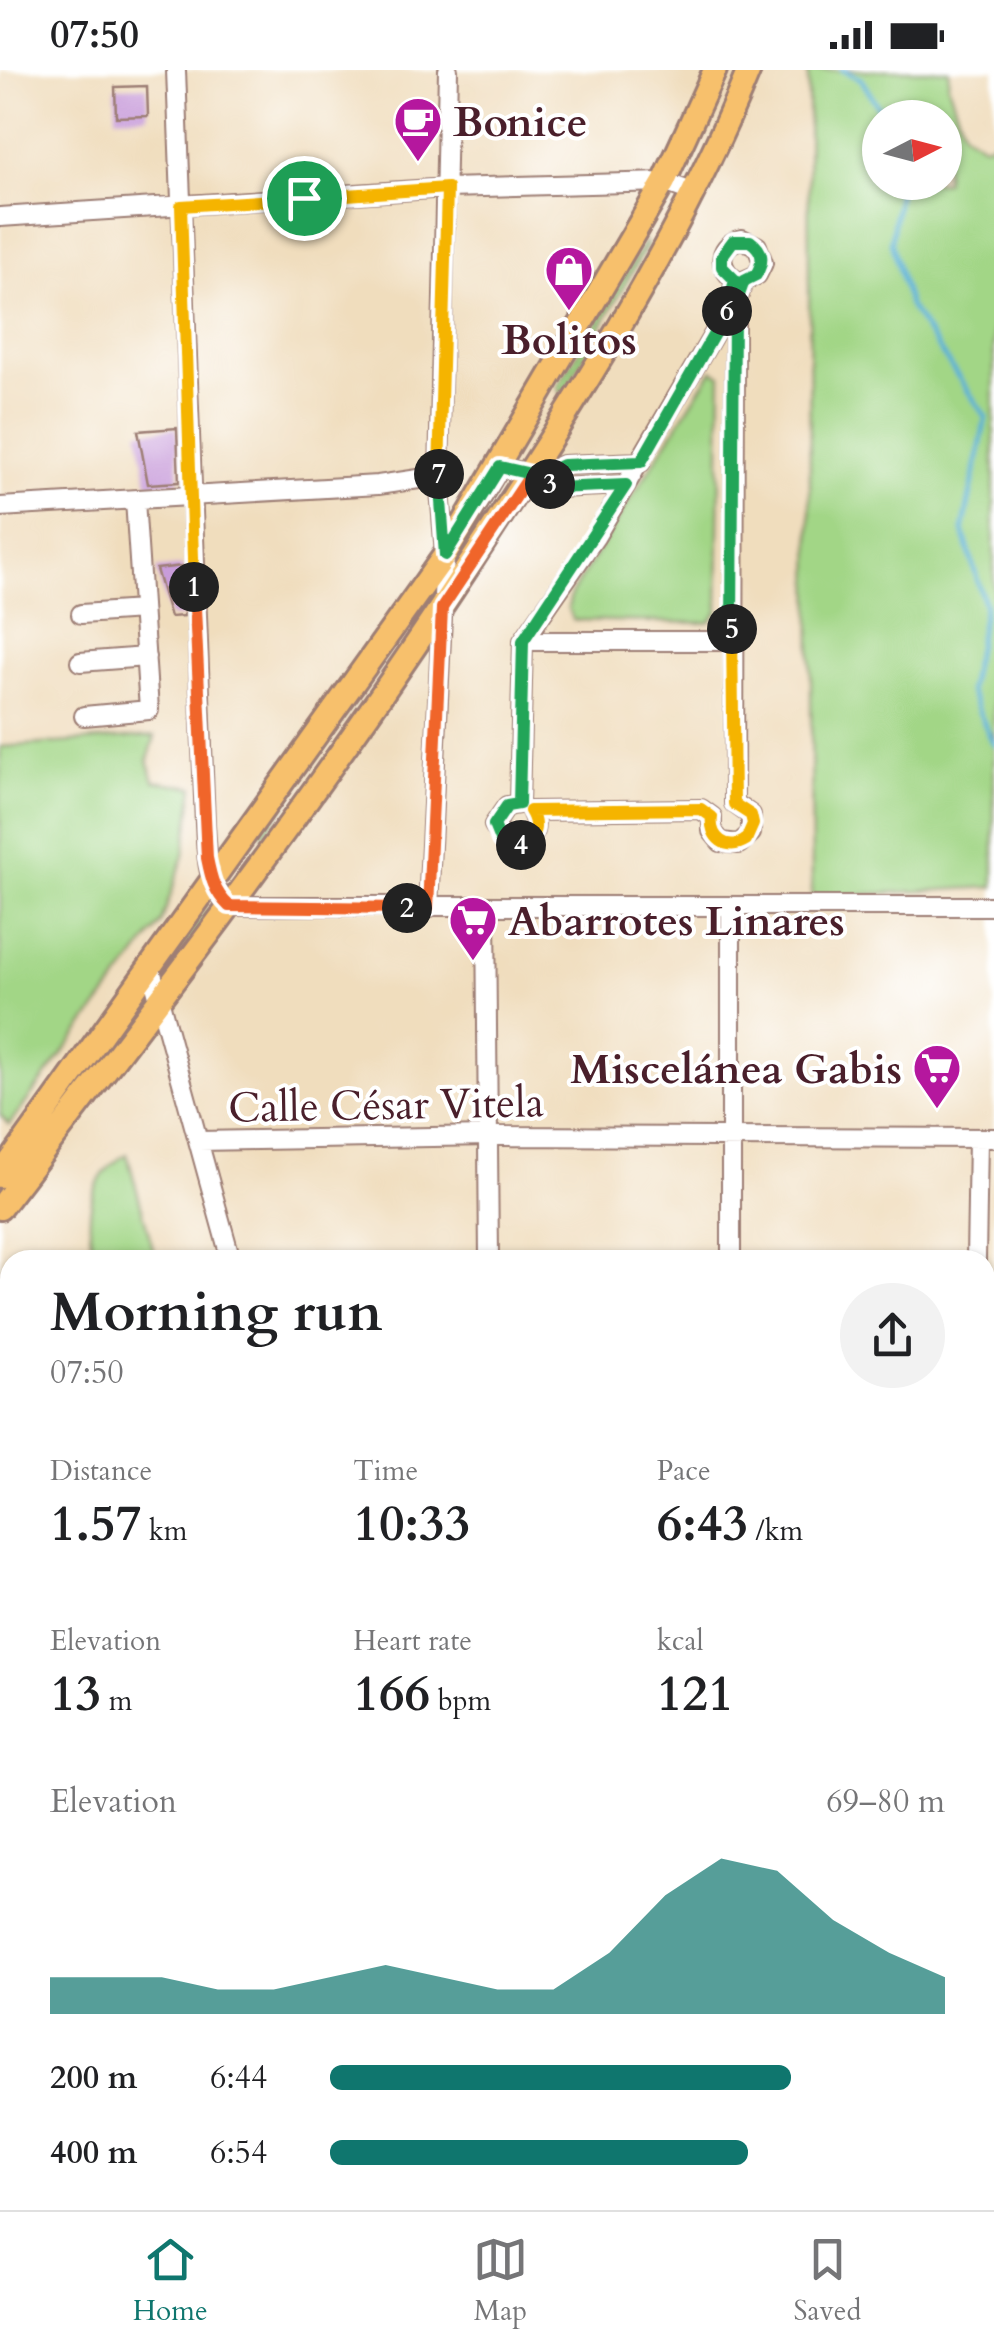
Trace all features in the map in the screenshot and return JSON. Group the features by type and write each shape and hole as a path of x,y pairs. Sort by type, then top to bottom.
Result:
{"main road":[{"path":"0,1176 445,555 664,182 715,70"},
{"path":"0,1208 229,906 535,475 696,193 749,70"}],"street":[{"path":"176,70 190,496 212,884 229,906 994,906"},
{"path":"428,908 445,555 439,476 448,70"},
{"path":"0,217 447,188 664,182 696,193"},
{"path":"733,241 750,241 762,253 763,262 756,275 744,281 734,309 732,640 734,804 751,815 753,824 746,840 731,845 721,842 712,831 712,817 701,809 530,811 536,826 533,836 516,846 500,840 494,825 507,806 519,804 523,641 641,462 730,308 735,280 722,267 726,247 733,241"},
{"path":"535,475 563,465 641,462"},
{"path":"500,467 535,475 555,488 626,485"},
{"path":"0,508 378,485 439,476"},
{"path":"84,716 149,710 135,500"},
{"path":"80,614 142,610"},
{"path":"523,641 732,640"},
{"path":"80,662 146,657"},
{"path":"486,908 488,1250"},
{"path":"731,909 731,1250"},
{"path":"151,970 162,997 227,1250"},
{"name":"Calle César Vitela","path":"199,1142 490,1136 986,1138"},
{"path":"977,1250 986,1138"}],"green space":[{"path":"808,70 949,70 953,100 862,100 862,200 962,200 962,127 964,133 984,145 994,141 994,887 812,897"},
{"path":"645,241 647,246 564,392 559,392 558,386"},
{"path":"712,370 721,375 718,612 710,622 701,623 573,620 568,609 571,594"},
{"path":"390,649 265,834 259,833"},
{"path":"155,736 148,760 154,781 194,787 184,856 161,923 9,1125 0,1115 0,747"},
{"path":"208,908 214,911 165,971 163,965"},
{"path":"127,1154 153,1250 93,1250 92,1201 103,1174"}],"building":[{"path":"147,86 148,116 116,117 115,87"},
{"path":"177,428 179,482 148,484 138,431"},
{"path":"183,566 184,616 170,617 156,569"}],"waterway":[{"path":"842,70 861,79 874,100"},
{"path":"897,200 891,242 909,306 986,417 963,531 985,606 969,690 994,745"}],"place":[{"name":"Bonice","path":"418,164"},
{"name":"Bolitos","path":"569,312"},
{"name":"Abarrotes Linares","path":"473,962"},
{"name":"Miscelánea Gabis","path":"937,1110"}],"route":[{"path":"447,188 439,476 445,555 500,467 540,476 563,465 641,462 730,308 735,280 722,267 726,247 742,239 762,253 763,262 756,275 744,281 734,309 734,804 751,815 753,824 746,840 731,845 721,842 712,831 712,817 701,809 530,811 536,826 533,836 516,846 500,840 494,825 496,816 507,806 519,804 523,641 596,536 626,485 555,488 531,474 442,608 428,908 229,906 220,897 212,884 205,824 181,206 304,198 447,188"}]}
